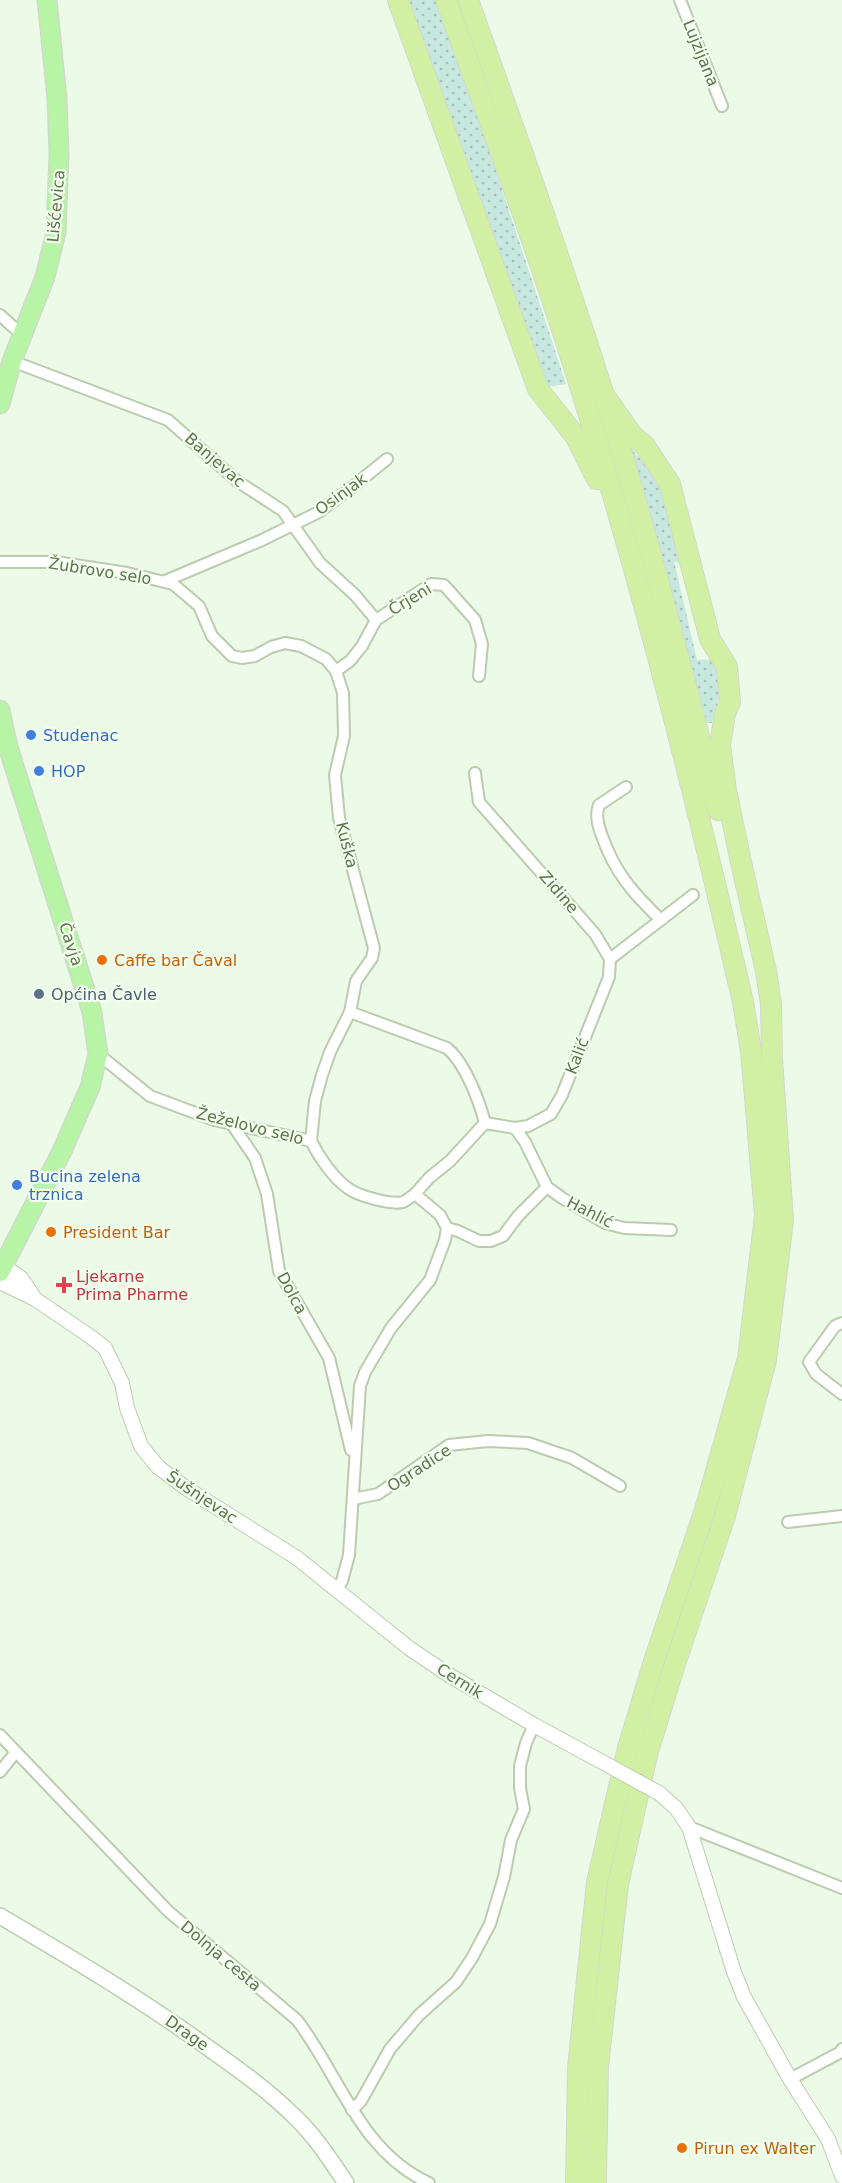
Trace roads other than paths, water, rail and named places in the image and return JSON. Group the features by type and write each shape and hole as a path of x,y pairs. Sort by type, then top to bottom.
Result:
{"highway":[{"path":"398,0 538,389 584,448 602,493 678,771 701,826"},
{"path":"446,0 494,132 585,401 662,671 743,1002 751,1051 765,1215 748,1358 705,1510 655,1658 628,1748 597,1882 578,2068 576,2183"},
{"path":"468,0 620,447 720,816 758,979 772,1059"},
{"path":"596,2183 596,2109 618,1884 648,1751 725,1516 766,1360 783,1220 771,1011 766,971 739,856 720,745 725,714 730,702 727,667 710,639 670,484 645,446 632,435 600,388"}],"main road":[{"name":"Lišćevica","path":"0,404 12,361 45,277 56,232 59,155 56,92 47,0"},
{"name":"Čavja","path":"0,710 8,747 92,1012 98,1054 90,1087 63,1151 1,1273"},
{"name":"Drage","path":"0,1916 74,1959 169,2020 253,2080 298,2120 329,2157 346,2183"}],"street":[{"name":"Lujzijana","path":"680,0 722,106"},
{"path":"0,315 22,335"},
{"name":"Banjevac","path":"12,361 168,420 237,481 283,511 320,563 355,595 376,620"},
{"name":"Osinjak","path":"292,524 319,512 387,459"},
{"name":"Žubrovo selo","path":"164,582 292,524"},
{"name":"Žubrovo selo","path":"0,562 56,562 127,573 173,584 199,606 212,636 232,656 242,658 255,656 271,647 285,643 301,646 326,659 336,671"},
{"name":"Črjeni","path":"336,671 350,661 362,646 376,620 431,584 444,585 476,620 482,644 479,676"},
{"name":"Kuška","path":"311,1141 315,1101 322,1075 330,1052 350,1012 356,981 372,958 374,948 339,818 335,774 344,736 344,716 343,693 336,671"},
{"name":"Zidine","path":"475,773 479,802 595,933 610,959"},
{"path":"626,787 599,805 598,826 618,873 637,897 661,920"},
{"path":"610,959 693,895"},
{"name":"Kalić","path":"485,1123 515,1128 528,1126 551,1114 562,1095 609,977 610,959"},
{"path":"337,1589 347,1568 360,1386 365,1372 391,1328 429,1280 446,1240 447,1228 440,1215 415,1194 485,1123 457,1056 447,1048 350,1012"},
{"name":"Žeželovo selo","path":"98,1054 150,1096 214,1120 311,1141 318,1154 348,1189 363,1196 394,1203 405,1201 415,1194"},
{"name":"Dolca","path":"231,1123 255,1158 267,1194 279,1271 329,1358 355,1464"},
{"path":"447,1228 479,1241 497,1239 547,1187 525,1142 515,1128"},
{"name":"Hahlić","path":"547,1187 583,1211 605,1222 624,1228 671,1230"},
{"name":"Šušnjevac","path":"1,1273 21,1278 34,1299 105,1348 122,1383 127,1408 141,1446 158,1467 195,1495 297,1558 337,1589"},
{"path":"842,1323 835,1326 809,1362 816,1374 842,1394"},
{"name":"Ogradice","path":"353,1499 378,1494 449,1445 488,1441 528,1443 550,1450 572,1458 620,1486"},
{"path":"788,1522 842,1516"},
{"name":"Cernik","path":"337,1589 409,1648 449,1675 534,1725 659,1793 676,1808 689,1827"},
{"path":"352,2110 361,2101 390,2049 419,2015 456,1982 490,1924 504,1877 511,1840 524,1809 520,1788 520,1766 534,1725"},
{"name":"Dolnja cesta","path":"0,1735 168,1911 297,2020 307,2032 352,2110 388,2157 401,2168 429,2183"},
{"path":"0,1772 15,1753"},
{"path":"689,1827 842,1888"},
{"path":"689,1827 734,1972 753,2017 828,2139 842,2176"},
{"path":"790,2079 842,2051"}],"place":[{"name":"Studenac","path":"31,735"},
{"name":"HOP","path":"39,771"},
{"name":"Caffe bar Čaval","path":"102,960"},
{"name":"Općina Čavle","path":"39,994"},
{"name":"Bucina zelena trznica","path":"17,1185"},
{"name":"President Bar","path":"51,1232"},
{"name":"Ljekarne Prima Pharme","path":"64,1285"},
{"name":"Pirun ex Walter","path":"682,2148"}]}
